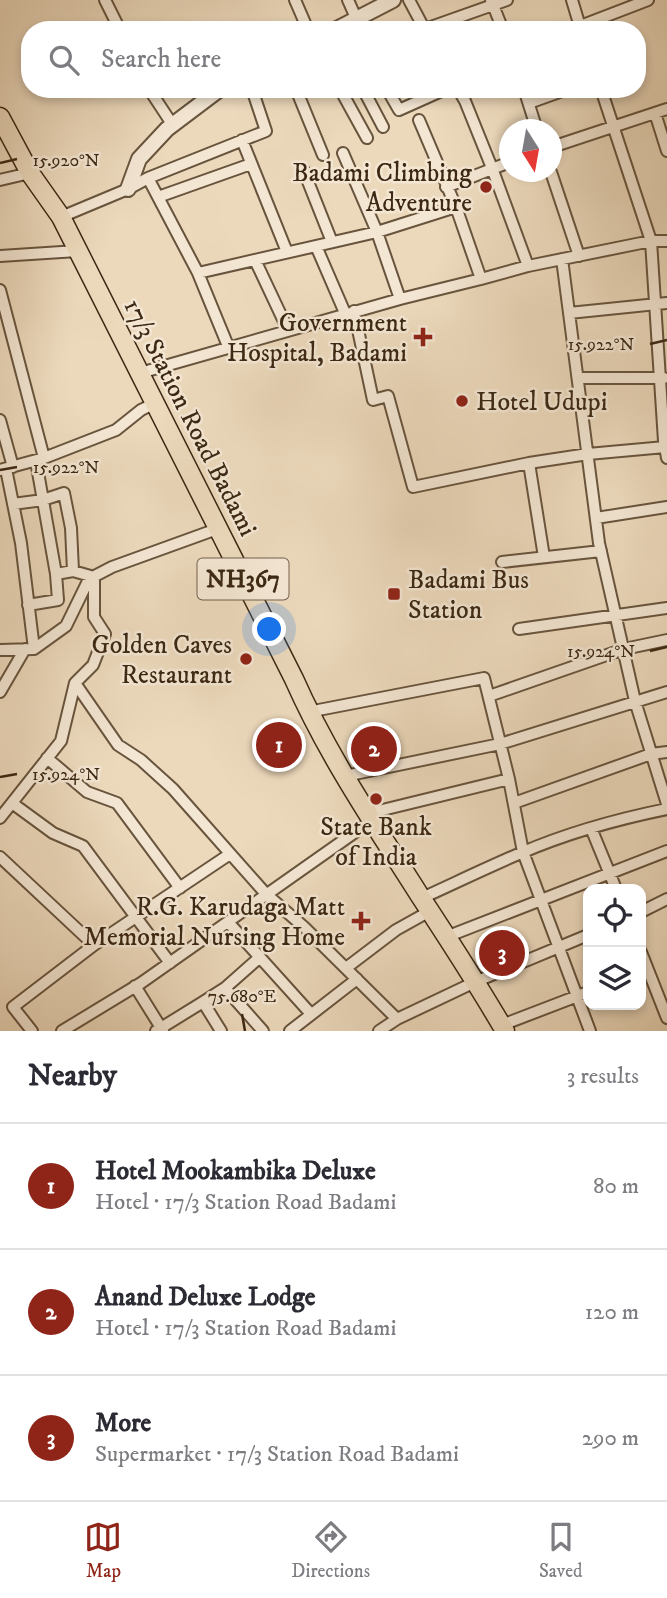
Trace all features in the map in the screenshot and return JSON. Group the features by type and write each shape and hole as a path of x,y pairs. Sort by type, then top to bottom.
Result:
{"highway":[{"name":"17/3 Station Road Badami","path":"0,117 30,173 61,217 309,712 369,817 503,1028"}],"street":[{"path":"105,0 116,21"},
{"path":"295,0 303,21"},
{"path":"348,0 353,21"},
{"path":"356,21 393,0"},
{"path":"408,0 420,21"},
{"path":"445,21 492,2 507,0"},
{"path":"572,0 576,21"},
{"path":"596,21 647,0"},
{"path":"492,2 499,21"},
{"path":"155,98 172,124"},
{"path":"128,189 139,159 172,124 208,98"},
{"path":"61,217 148,178 266,131 255,98"},
{"path":"300,98 323,155"},
{"path":"345,98 367,138"},
{"path":"368,98 383,127"},
{"path":"392,98 399,110 426,98"},
{"path":"462,98 492,168 528,266"},
{"path":"527,98 533,119"},
{"path":"528,103 542,98"},
{"path":"316,246 350,312 373,400 388,396 414,487 529,463 666,447 661,304 652,241 604,98"},
{"path":"562,144 667,109"},
{"path":"655,113 667,151"},
{"path":"419,120 456,207 481,279"},
{"path":"242,140 287,252"},
{"path":"343,153 377,232 400,299"},
{"path":"158,197 251,164"},
{"path":"446,187 499,166"},
{"path":"303,169 332,242"},
{"path":"0,180 30,173"},
{"path":"148,178 198,273 228,346"},
{"path":"554,182 579,256"},
{"path":"198,273 377,232 456,207"},
{"path":"140,373 350,312 528,266 652,241 667,241"},
{"path":"0,256 77,251"},
{"path":"345,968 426,904 523,852 667,806 635,701 601,551 562,259"},
{"path":"255,260 288,330"},
{"path":"0,290 40,460 43,500 56,574 58,600 28,605"},
{"path":"569,313 661,304"},
{"path":"578,378 664,378"},
{"path":"6,469 40,460 117,430 141,410 155,403"},
{"path":"0,420 6,469 21,543 28,605 29,649"},
{"path":"529,463 544,557"},
{"path":"13,504 43,500 64,493 71,528 73,571"},
{"path":"596,518 667,507"},
{"path":"0,692 29,649 66,625 89,579 112,567 217,529"},
{"path":"502,562 601,551"},
{"path":"56,574 73,571 94,577"},
{"path":"0,818 61,741 75,683 93,665 105,634 94,617 94,577"},
{"path":"519,629 667,608"},
{"path":"489,696 624,649 667,639"},
{"path":"0,650 29,649"},
{"path":"309,712 484,678 509,779 523,852 559,947 583,994 503,1028"},
{"path":"75,683 118,746 141,760 173,789 266,894 304,927 397,1019"},
{"path":"345,776 500,744 667,692"},
{"path":"514,803 651,754 667,752"},
{"path":"47,758 86,792 117,803 180,888"},
{"path":"62,1031 135,986 228,922 369,817 509,779"},
{"path":"12,803 53,833 83,846 170,962"},
{"path":"592,828 614,884"},
{"path":"446,937 667,851"},
{"path":"13,1007 94,946 230,854"},
{"path":"0,857 94,946"},
{"path":"646,910 667,900"},
{"path":"228,922 311,1014"},
{"path":"379,1031 397,1019 475,982 583,937"},
{"path":"135,986 160,1030 225,988 260,957"},
{"path":"646,975 667,1018"},
{"path":"290,1031 357,979"},
{"path":"225,988 263,1031"},
{"path":"203,1002 221,1031"},
{"path":"0,1004 13,1007 32,1031"},
{"path":"586,1010 590,1031"}],"place":[{"name":"Badami Climbing Adventure","path":"486,187"},
{"name":"Government Hospital, Badami","path":"423,337"},
{"name":"Hotel Udupi","path":"462,401"},
{"name":"Badami Bus Station","path":"394,594"},
{"name":"Golden Caves Restaurant","path":"246,659"},
{"name":"Hotel Mookambika Deluxe","path":"279,745"},
{"name":"Anand Deluxe Lodge","path":"374,749"},
{"name":"State Bank of India","path":"376,799"},
{"name":"R.G. Karudaga Matt Memorial Nursing Home","path":"361,921"},
{"name":"More","path":"502,953"}]}
